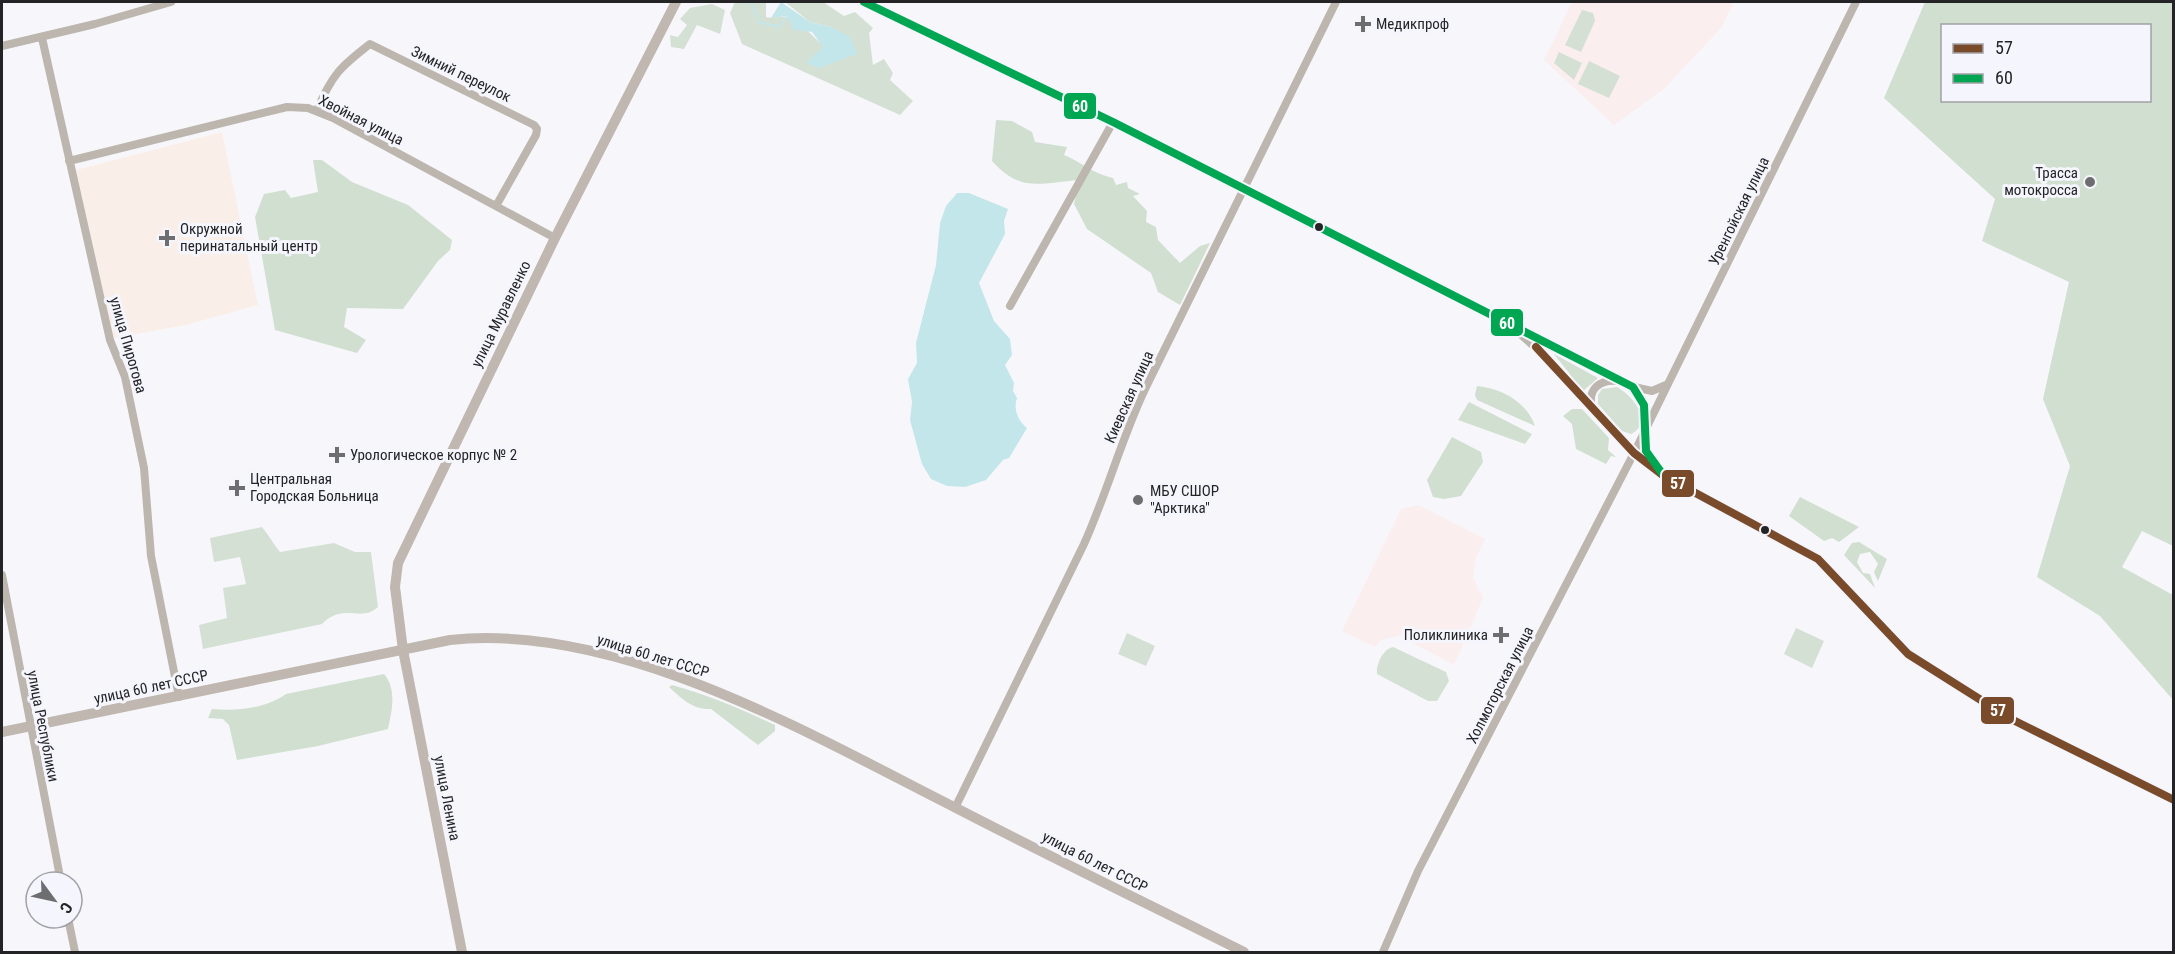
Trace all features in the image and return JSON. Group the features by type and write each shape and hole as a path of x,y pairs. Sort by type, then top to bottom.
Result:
{"main road":[{"name":"улица Муравленко","path":"403,650 395,587 401,552 555,238 675,2"},
{"name":"улица 60 лет СССР","path":"2,732 472,638 564,646 645,666 718,692 770,715 1244,952"},
{"name":"улица Ленина","path":"403,650 462,952"}],"street":[{"path":"2,46 42,38 171,2"},
{"path":"864,2 1113,122 1242,190 1630,386 1644,405 1644,432 1648,458 1664,476"},
{"name":"Киевская улица","path":"955,808 1084,544 1103,501 1131,420 1336,2"},
{"name":"Уренгойская улица","path":"1644,432 1856,2"},
{"name":"улица Пирогова","path":"42,38 110,340 125,377 146,484 151,556 179,697"},
{"name":"Зимний переулок","path":"317,110 340,67 370,44 534,125 537,129 536,135 496,206"},
{"name":"Хвойная улица","path":"69,161 269,111 299,106 317,110 555,238"},
{"path":"1010,306 1113,122"},
{"path":"1509,325 1545,356 1592,410 1634,453 1664,476 1818,559 1908,654 2010,719 2174,800"},
{"path":"1592,410 1590,397 1597,385 1613,381 1646,391 1658,390 1672,377"},
{"path":"1613,432 1630,441 1637,439 1644,432"},
{"name":"Холмогорская улица","path":"1383,952 1415,877 1644,432"},
{"name":"улица Республики","path":"2,575 29,727 59,870"},
{"path":"70,930 75,952"}],"shaded area":[{"path":"735,2 766,2 766,17 789,18 828,49 846,55 856,54 831,27 810,22 785,2 823,2 844,16 855,12 873,28 869,33 873,65 884,59 893,73 890,80 913,101 900,115 742,44 730,13"},
{"path":"1572,2 1734,2 1722,27 1664,89 1614,125 1544,60"},
{"path":"712,4 725,10 720,34 697,25 684,49 671,47 670,35 678,37 687,25 680,19 690,8"},
{"path":"1582,10 1593,13 1595,21 1581,52 1565,45"},
{"path":"1559,52 1582,63 1574,80 1554,63"},
{"path":"1589,61 1620,76 1609,98 1578,84"},
{"name":"Окружной перинатальный центр","path":"222,132 258,305 186,325 114,338 76,170"},
{"path":"1617,387 1629,396 1639,409 1641,423 1638,429 1631,434 1622,431 1598,404 1598,395 1602,389"},
{"path":"1419,505 1485,539 1476,558 1473,577 1483,598 1454,665 1400,636 1381,640 1375,647 1342,631 1401,509"},
{"path":"262,527 280,552 334,543 355,552 371,552 378,607 365,613 338,614 322,624 203,649 199,625 227,618 223,588 246,584 240,557 214,562 210,538"},
{"path":"1796,628 1824,641 1812,668 1784,654"},
{"path":"1127,633 1155,646 1146,666 1118,654"},
{"path":"1393,647 1446,672 1449,681 1437,701 1428,701 1377,674 1381,658 1389,648"}],"green space":[{"path":"1925,2 2173,2 2173,546 2142,531 2122,567 2173,595 2173,700 2100,616 2037,577 2070,466 2043,399 2069,282 1982,241 1995,199 1884,98"},
{"path":"996,120 1012,121 1032,132 1035,142 1067,147 1064,155 1113,178 1116,185 1127,182 1128,188 1140,194 1133,196 1147,211 1146,222 1156,227 1158,240 1180,263 1200,246 1210,243 1180,305 1158,292 1151,273 1087,229 1074,204 1079,180 1031,184 1012,178 992,161"},
{"path":"313,160 322,160 352,182 408,205 452,240 450,250 438,261 403,309 347,308 344,327 366,340 357,353 275,330 255,217 264,194 285,190 291,198 318,192"},
{"path":"1554,354 1598,378 1583,391"},
{"path":"1477,386 1504,393 1512,398 1526,410 1535,426 1477,400 1475,395"},
{"path":"1469,402 1532,434 1525,444 1458,420"},
{"path":"1572,409 1582,409 1609,438 1608,450 1616,457 1611,456 1606,464 1576,449 1572,424 1563,416"},
{"path":"1452,437 1481,452 1483,462 1461,496 1444,499 1433,497 1427,480"},
{"path":"1800,497 1859,527 1839,542 1832,538 1824,541 1789,516"},
{"path":"1859,542 1887,559 1878,581 1874,572 1878,564 1870,552 1860,554 1857,562 1863,573 1870,574 1875,588 1844,555 1852,543"},
{"path":"384,674 392,693 388,729 318,746 237,760 229,725 223,719 208,718 212,709 231,710 260,706 286,694"},
{"path":"672,685 750,713 775,725 775,731 758,745 711,709 693,706 669,687"}],"water":[{"path":"781,2 810,22 831,27 850,37 857,54 819,68 806,63 823,47 812,32 794,30 787,16 771,18"},
{"path":"957,193 969,193 1008,209 1004,221 1005,234 979,283 994,321 1010,339 1012,355 1005,365 1014,383 1017,414 1027,428 1009,458 1003,460 986,480 965,487 947,486 931,479 922,464 910,420 912,402 908,379 917,363 916,343 936,265 940,223 946,206"}],"waterway":[{"path":"751,2 759,22 779,27 787,16"}],"transit line":[{"name":"60","path":"864,2 1113,122 1633,387 1644,405 1646,451 1664,476"},
{"name":"57","path":"1536,347 1634,453 1664,476 1818,559 1908,654 2011,719 2174,800"}],"place":[{"name":"Медикпроф","path":"1363,24"},
{"name":"Трасса мотокросса","path":"2090,182"},
{"name":"Окружной перинатальный центр","path":"167,238"},
{"name":"Урологическое корпус № 2","path":"337,455"},
{"name":"Центральная Городская Больница","path":"237,488"},
{"name":"МБУ СШОР \"Арктика\"","path":"1138,500"},
{"name":"Поликлиника","path":"1501,635"}]}
